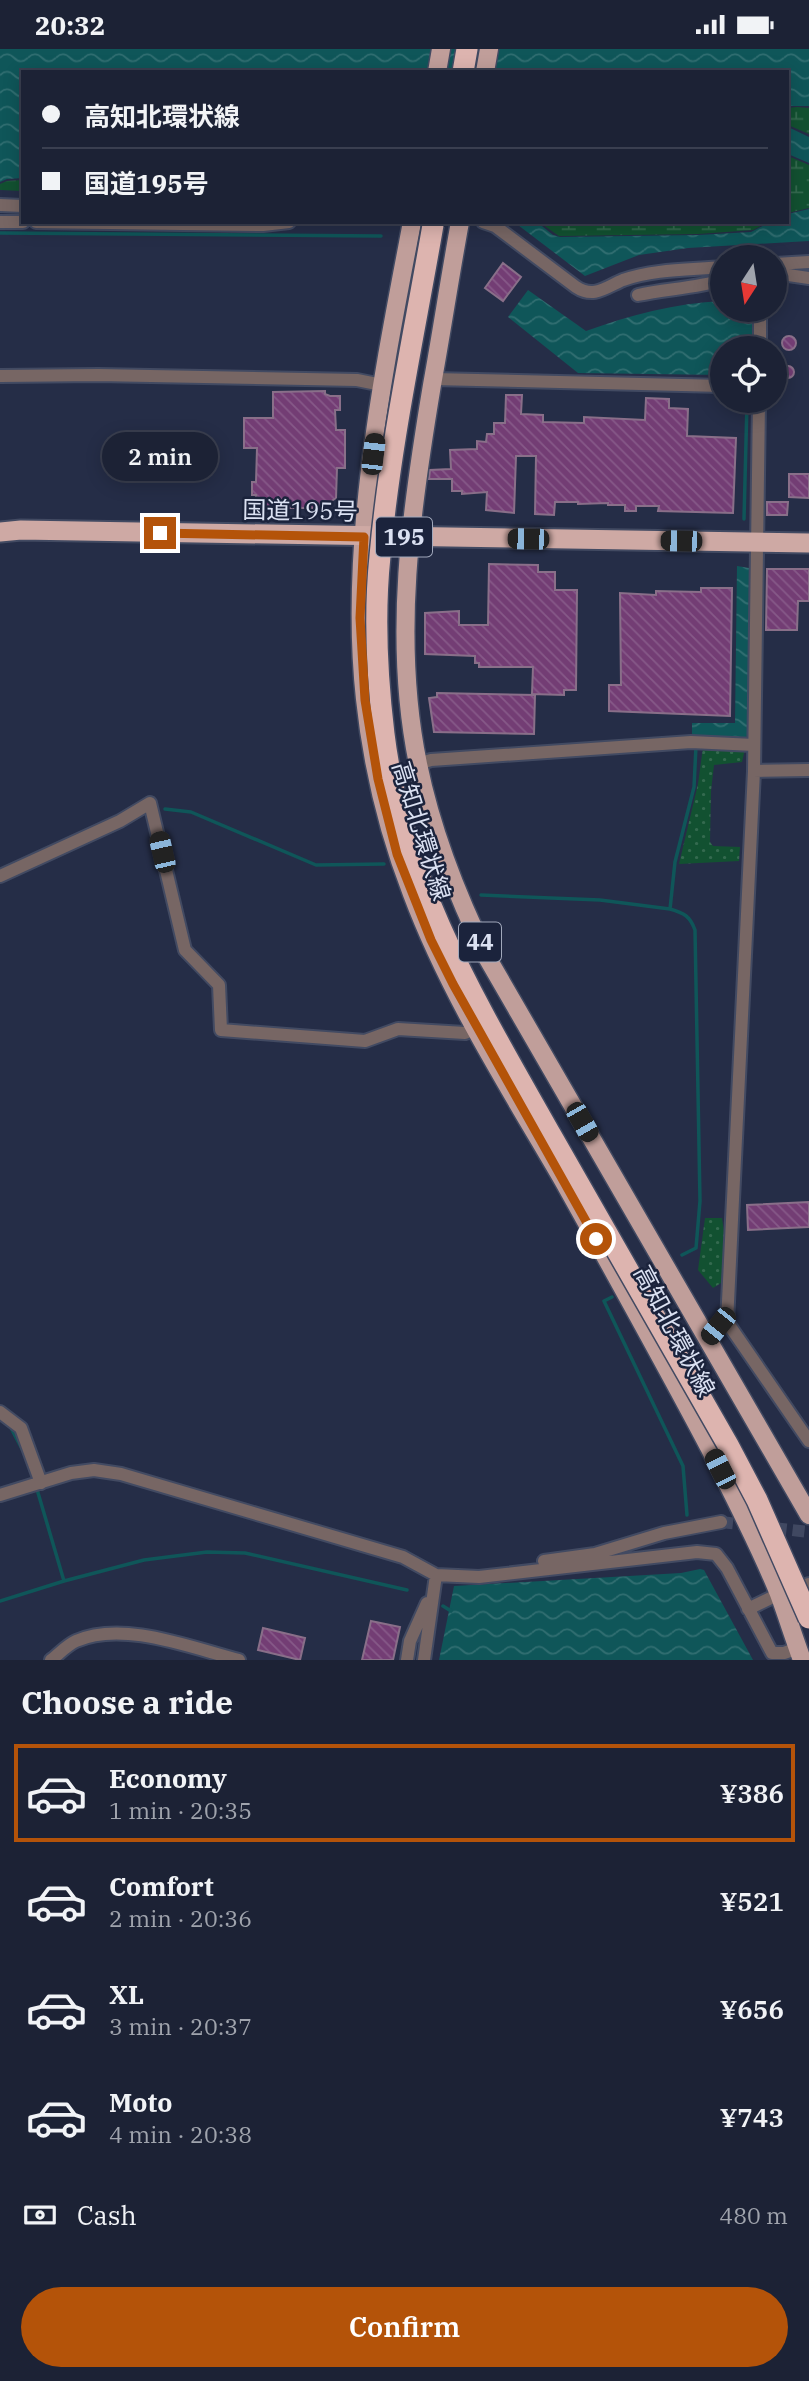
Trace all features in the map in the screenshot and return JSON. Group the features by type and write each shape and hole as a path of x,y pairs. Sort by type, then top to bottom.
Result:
{"highway":[{"path":"457,70 460,49"},
{"path":"463,70 467,49"},
{"path":"434,224 393,459 379,559 379,678 384,735 405,840 426,898 468,988 728,1445 757,1500 809,1618"},
{"name":"国道195号","path":"0,532 21,530 809,543"}],"main road":[{"path":"438,70 441,49"},
{"path":"485,70 489,49"},
{"name":"高知北環状線","path":"411,224 382,385 364,537 360,618 370,738 397,854 431,940 477,1028 652,1340 744,1517 779,1594 800,1654"},
{"name":"高知北環状線","path":"461,226 418,472 410,537 405,617 408,697 418,764 435,829 451,878 483,949 809,1515"}],"street":[{"path":"0,205 21,205"},
{"path":"0,222 21,222"},
{"path":"187,224 272,224"},
{"path":"488,224 495,226 576,288 587,293 598,292 626,279 644,275 710,268"},
{"path":"788,263 809,261"},
{"path":"788,275 809,278"},
{"path":"638,295 710,284"},
{"path":"0,376 357,380 382,385"},
{"path":"433,379 710,386"},
{"path":"759,413 754,771 727,1322 809,1441"},
{"path":"418,764 431,760 696,743 754,744"},
{"path":"754,771 809,770"},
{"path":"0,876 120,821 150,803 185,950 219,985 221,1030 365,1041 398,1029 466,1033 477,1028"},
{"path":"707,1339 718,1326 727,1322"},
{"path":"0,1412 21,1429 41,1483"},
{"path":"0,1495 71,1473 94,1470 121,1474 403,1557 436,1575 479,1577 697,1552 716,1554 727,1568 772,1653 800,1654"},
{"path":"479,1577 522,1565 595,1553 664,1532 721,1522"},
{"path":"424,1660 436,1575"},
{"path":"748,1609 779,1594 809,1584"},
{"path":"407,1660 410,1641 433,1590"},
{"path":"51,1660 74,1641 95,1634 127,1633 239,1660"}],"green space":[{"path":"789,108 809,108 809,134 789,125"},
{"path":"789,156 809,165 809,208 789,213"},
{"path":"21,180 21,191 0,190 0,184"},
{"path":"542,224 764,224 753,230 698,234 559,236"},
{"path":"703,747 745,749 742,762 714,765 711,791 710,842 713,846 740,847 739,861 679,864 698,784"},
{"path":"705,1218 722,1218 725,1238 721,1283 713,1288 698,1270"}],"water":[{"path":"0,49 809,49 809,106 789,106 789,70 21,70 21,178 0,182"},
{"path":"789,127 809,137 809,163 789,154"},
{"path":"809,209 809,241 710,245 639,255 585,276 517,224 539,224 560,237 751,232 766,224 789,224 789,214"},
{"path":"528,290 586,331 653,311 710,302 710,322 752,322 752,336 710,336 710,375 578,373 508,317"},
{"path":"737,566 749,568 748,734 744,740 692,738 692,723 735,723"},
{"path":"704,1570 753,1660 439,1660 454,1586 681,1573"}],"building":[{"path":"503,263 521,277 503,301 485,288"},
{"path":"787,336 796,340 796,346 787,350"},
{"path":"787,366 794,372 788,378"},
{"path":"325,391 325,394 330,396 340,396 340,410 335,410 336,430 345,430 345,468 337,468 336,498 321,508 255,508 256,495 252,495 252,482 256,482 257,448 244,448 244,418 273,418 273,392"},
{"path":"506,395 522,395 521,414 543,415 543,422 584,423 584,417 645,420 646,398 669,399 669,408 688,409 687,436 736,438 733,513 658,511 659,506 636,506 636,511 625,511 625,505 555,502 554,515 535,514 536,456 516,456 514,513 486,510 487,492 462,494 462,491 452,491 452,479 429,479 430,470 451,469 450,450 477,449 477,441 486,442 487,434 494,434 494,423 505,423"},
{"path":"789,474 809,474 809,498 789,497"},
{"path":"767,502 788,502 787,515 767,515"},
{"path":"489,564 538,565 538,572 555,572 555,590 577,590 576,690 564,690 564,695 532,694 533,667 479,667 479,663 475,663 475,656 425,654 425,613 459,611 459,625 488,625"},
{"path":"767,569 809,569 809,601 798,601 797,630 766,630"},
{"path":"701,588 732,588 730,716 609,711 609,685 621,685 620,593 656,595 656,591 701,592"},
{"path":"437,693 535,695 534,734 434,732 429,698 437,697"},
{"path":"809,1202 809,1227 748,1230 747,1205"},
{"path":"371,1621 400,1627 393,1660 362,1660"},
{"path":"263,1628 305,1638 300,1660 258,1650"}],"waterway":[{"path":"0,233 381,236"},
{"path":"744,519 747,413"},
{"path":"682,1255 696,1248 700,1201 695,930 686,916 670,909 675,862 694,787 696,746"},
{"path":"165,809 191,812 316,865 384,864"},
{"path":"481,895 600,900 670,909"},
{"path":"612,1297 604,1301 683,1466 687,1515"},
{"path":"11,1428 22,1449"},
{"path":"36,1486 64,1581"},
{"path":"0,1601 144,1560 207,1552 245,1553 407,1590"},
{"path":"443,1606 451,1611"}],"tunnel":[{"path":"721,1522 809,1532"}],"route":[{"path":"160,533 364,537 360,618 365,700 378,779 397,854 412,896 453,984 596,1239"}]}
